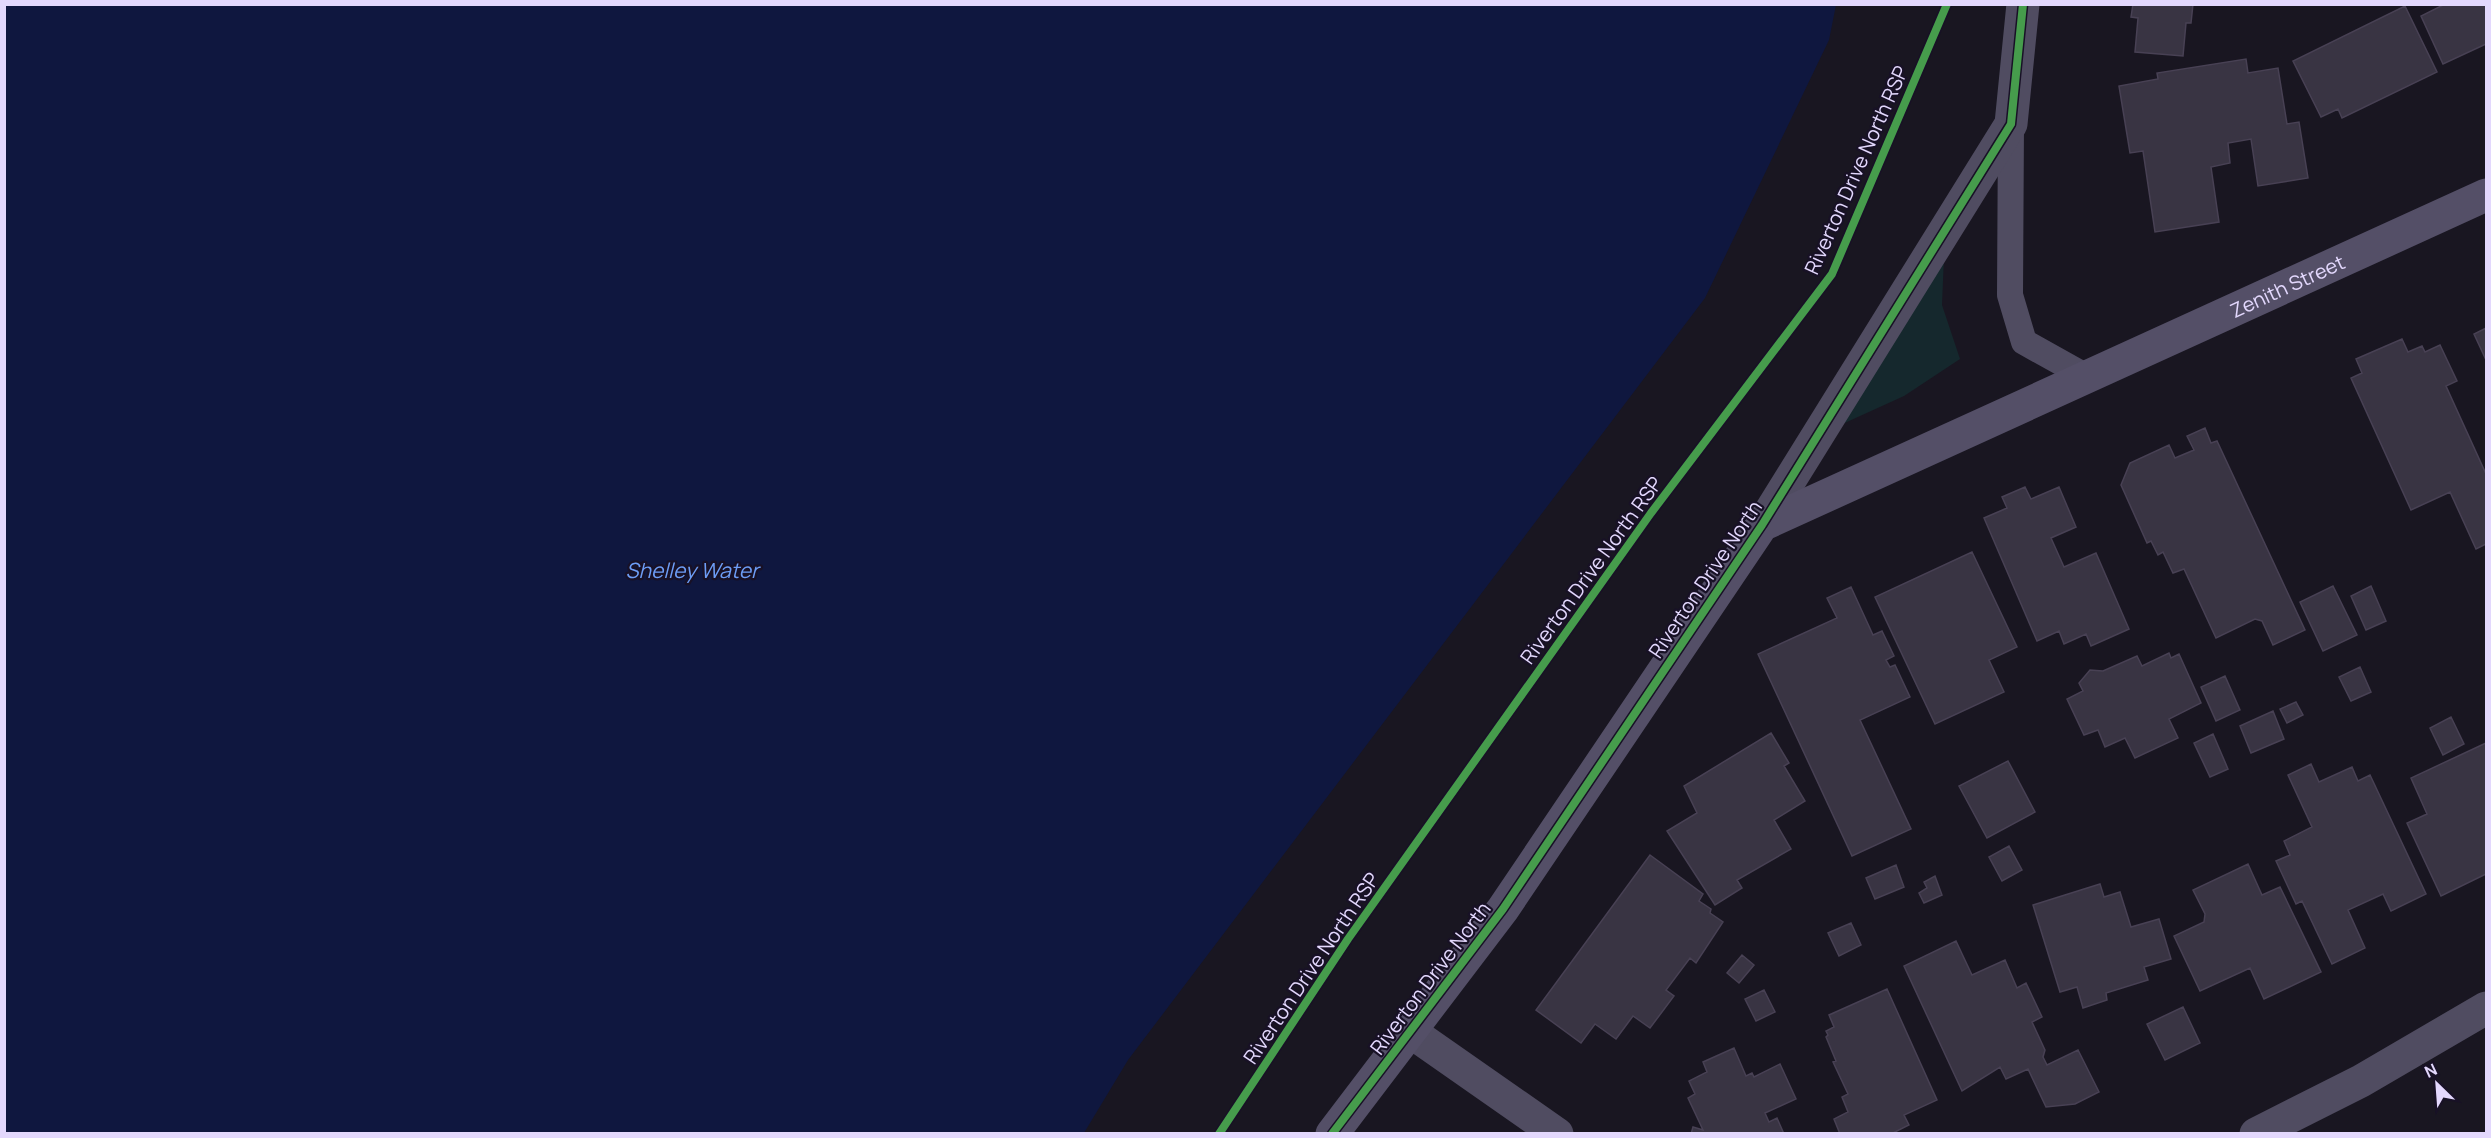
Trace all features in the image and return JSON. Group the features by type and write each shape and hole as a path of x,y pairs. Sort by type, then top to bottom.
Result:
{"street":[{"name":"Riverton Drive North","path":"1332,1134 1509,899 1762,525 2011,124 2024,4"},
{"name":"Zenith Street","path":"1762,525 2487,195"},
{"path":"2256,1134 2361,1081 2487,1008"},
{"path":"1411,1032 1557,1134"}],"lane":[{"path":"2011,124 2010,295 2024,342 2087,377"}],"green space":[{"path":"1945,232 1942,305 1960,359 1904,396 1794,446"}],"water":[{"name":"Shelley Water","path":"5,4 1836,5 1829,40 1705,298 1128,1060 1084,1133 5,1134"}],"building":[{"path":"2133,4 2193,4 2191,23 2186,23 2183,56 2135,52 2138,18 2131,17"},
{"path":"2445,4 2486,4 2486,44 2443,64 2421,16"},
{"path":"2405,6 2437,72 2342,118 2338,109 2321,117 2293,61"},
{"path":"2246,59 2248,73 2278,68 2287,124 2299,122 2308,178 2258,186 2251,139 2228,143 2230,163 2211,167 2219,222 2155,232 2143,151 2130,153 2119,86 2158,79 2157,73"},
{"path":"2486,328 2486,360 2474,334"},
{"path":"2402,339 2408,352 2422,346 2425,352 2440,345 2457,381 2446,386 2486,474 2486,544 2476,549 2450,492 2411,510 2351,378 2362,373 2356,359"},
{"path":"2205,428 2211,443 2217,441 2305,630 2273,645 2262,621 2255,619 2216,638 2184,569 2173,573 2163,552 2158,555 2151,541 2147,543 2121,485 2130,463 2169,445 2175,458 2194,450 2187,436"},
{"path":"2025,487 2031,499 2059,487 2076,527 2051,538 2064,567 2096,553 2129,629 2091,646 2086,634 2064,644 2059,631 2037,641 1984,518 2007,508 2002,497"},
{"path":"1972,552 2017,647 1989,660 2004,692 1935,724 1875,597"},
{"path":"2333,586 2357,635 2323,651 2300,602"},
{"path":"2371,586 2386,621 2366,630 2351,596"},
{"path":"1851,587 1873,635 1882,631 1894,656 1886,660 1890,667 1895,665 1910,697 1860,720 1911,829 1852,856 1758,654 1837,618 1827,598"},
{"path":"2169,653 2171,658 2179,654 2201,703 2169,719 2178,738 2135,758 2125,738 2105,747 2098,730 2084,735 2067,699 2083,691 2079,683 2090,670 2103,671 2137,656 2142,666"},
{"path":"2360,667 2371,692 2351,701 2339,677"},
{"path":"2225,676 2240,710 2216,721 2201,687"},
{"path":"2296,702 2303,715 2287,723 2280,709"},
{"path":"2273,711 2284,739 2251,753 2240,726"},
{"path":"2451,717 2464,744 2443,755 2430,728"},
{"path":"1771,733 1789,763 1784,766 1805,801 1774,820 1791,849 1737,880 1742,888 1715,905 1667,831 1697,813 1684,786"},
{"path":"2213,734 2228,769 2210,777 2194,743"},
{"path":"2486,743 2486,874 2441,896 2407,823 2427,814 2411,778"},
{"path":"2008,761 2035,812 1987,838 1959,786"},
{"path":"2311,764 2319,782 2352,767 2358,781 2370,775 2426,894 2391,911 2383,894 2348,910 2365,948 2332,964 2302,901 2296,904 2276,861 2290,855 2284,841 2312,827 2288,775"},
{"path":"2009,846 2022,870 2002,881 1989,857"},
{"path":"1650,855 1703,894 1699,901 1711,909 1710,913 1723,922 1696,963 1690,958 1666,990 1674,996 1650,1028 1633,1016 1616,1039 1595,1024 1581,1043 1536,1010"},
{"path":"2248,864 2262,895 2280,887 2321,972 2264,999 2250,968 2200,991 2174,936 2204,922 2205,914 2193,890"},
{"path":"1896,865 1904,887 1875,899 1866,878"},
{"path":"1935,876 1942,895 1924,903 1919,893 1927,888 1924,882"},
{"path":"2100,884 2104,897 2120,892 2131,927 2159,919 2171,959 2144,967 2148,980 2106,993 2107,1000 2083,1008 2077,987 2060,992 2033,905"},
{"path":"1851,923 1861,945 1839,956 1828,933"},
{"path":"1956,941 1972,975 2005,960 2017,988 2026,983 2042,1017 2032,1022 2045,1050 2043,1057 2047,1065 2078,1050 2099,1092 2075,1104 2046,1107 2028,1069 2006,1079 2000,1067 1962,1091 1904,966"},
{"path":"1742,955 1754,965 1739,983 1727,973"},
{"path":"1887,989 1937,1100 1904,1115 1909,1125 1891,1134 1840,1134 1834,1119 1848,1112 1842,1097 1848,1094 1833,1062 1836,1061 1826,1037 1828,1035 1826,1031 1834,1027 1829,1015"},
{"path":"1764,990 1775,1012 1756,1021 1745,999"},
{"path":"2183,1007 2200,1043 2165,1060 2147,1024"},
{"path":"1734,1048 1746,1076 1752,1073 1754,1077 1780,1064 1796,1099 1765,1113 1769,1122 1777,1118 1784,1134 1691,1134 1693,1127 1703,1130 1688,1098 1695,1094 1689,1081 1707,1072 1703,1062"}],"cycle path":[{"name":"Riverton Drive North RSP","path":"1219,1134 1348,939 1651,513 1832,274 1947,4"},
{"path":"1332,1134 1503,909 1762,525 2011,124 2023,4"}]}
